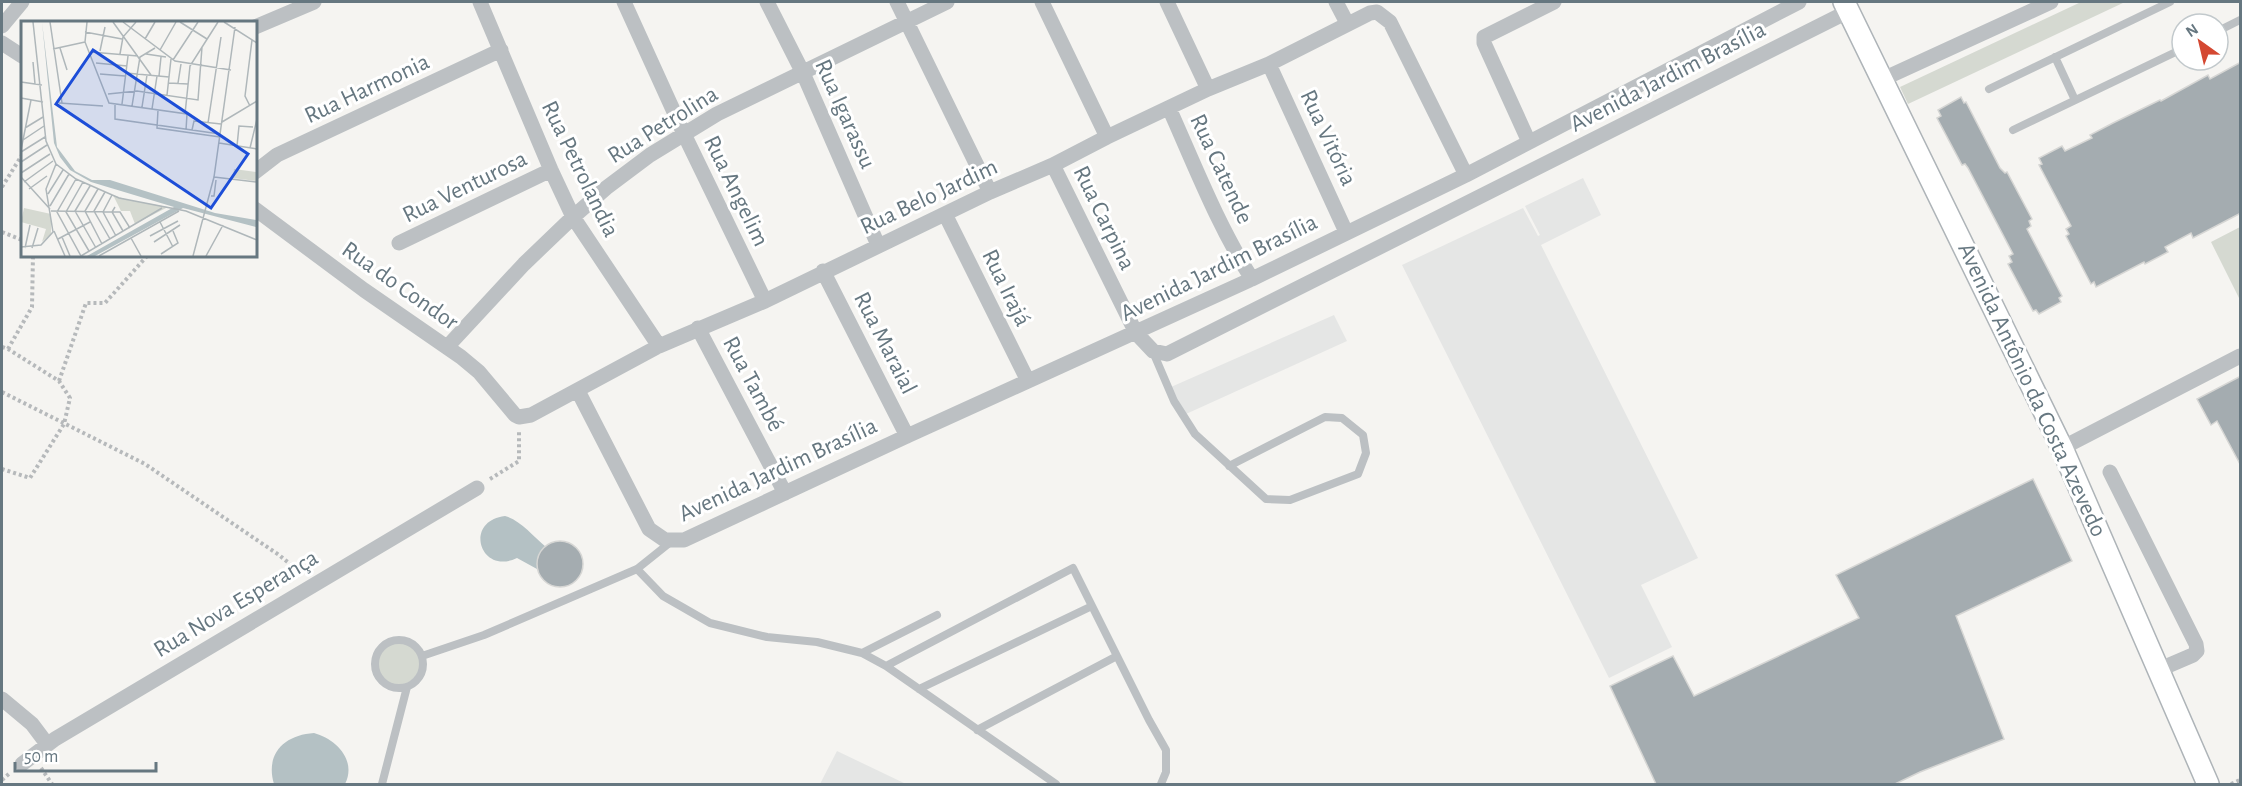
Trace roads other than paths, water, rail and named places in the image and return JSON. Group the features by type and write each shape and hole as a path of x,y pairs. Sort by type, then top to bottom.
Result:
{"main road":[{"name":"Avenida Antônio da Costa Azevedo","path":"1846,6 2062,448 2208,784"}],"street":[{"path":"2,26 22,2"},
{"path":"256,27 314,2"},
{"name":"Rua Angelim","path":"624,2 684,134 765,301"},
{"name":"Rua Igarassu","path":"767,2 803,73 878,245"},
{"path":"897,2 990,192"},
{"name":"Rua Petrolina","path":"447,347 524,264 573,217 606,188 684,134 717,114 947,2"},
{"path":"1042,2 1107,137"},
{"path":"1167,2 1208,89"},
{"path":"1336,2 1347,24"},
{"path":"1529,142 1484,43 1484,38 1554,2"},
{"name":"Avenida Jardim Brasília","path":"578,391 649,529 656,536 665,540 684,540 907,435 1252,279 1466,175 1799,2"},
{"path":"1883,79 2051,2"},
{"name":"Rua Petrolandia","path":"486,3 501,50 573,217 659,346"},
{"name":"Avenida Jardim Brasília","path":"1153,351 1167,354 1269,304 1846,6"},
{"name":"Rua Belo Jardim","path":"514,413 531,415 659,346 765,301 823,271 990,192 1053,165 1208,89 1269,64 1370,13 1377,12 1390,22 1466,175"},
{"path":"2,43 21,55"},
{"name":"Rua Harmonia","path":"256,171 277,156 501,50"},
{"name":"Rua Vitória","path":"1269,64 1346,232"},
{"name":"Rua Catende","path":"1169,108 1219,220 1252,279"},
{"name":"Rua Carpina","path":"1053,165 1136,333 1153,351"},
{"name":"Rua Venturosa","path":"399,243 551,170"},
{"name":"Rua do Condor","path":"256,210 479,372 514,413"},
{"name":"Rua Irajá","path":"945,214 1028,381"},
{"name":"Rua Maraial","path":"823,271 907,435"},
{"name":"Rua També","path":"698,328 785,493"},
{"path":"2062,448 2241,356"},
{"path":"2110,472 2196,644 2197,651 2193,655 2158,670"},
{"name":"Rua Nova Esperança","path":"22,764 47,744 477,488"},
{"path":"2,699 32,724 47,744"}],"lane":[{"path":"1989,89 2170,2"},
{"path":"2013,130 2170,55"},
{"path":"2055,57 2075,100"},
{"path":"1153,351 1174,401 1195,434 1229,466 1266,499 1290,500 1358,474 1366,453 1362,435 1342,418 1325,417 1229,466"},
{"path":"422,656 484,635 637,569 673,541"},
{"path":"886,666 1074,568 1166,750 1166,772 1161,784"},
{"path":"637,569 663,596 710,623 767,637 817,642 862,653 886,666 1056,784"},
{"path":"919,689 1092,606"},
{"path":"862,653 937,615"},
{"path":"391,641 406,641 418,649 422,656 423,663 419,678 407,687 392,688 379,679 374,665 378,651 391,641"},
{"path":"977,730 1117,656"},
{"path":"382,784 407,687"}]}
